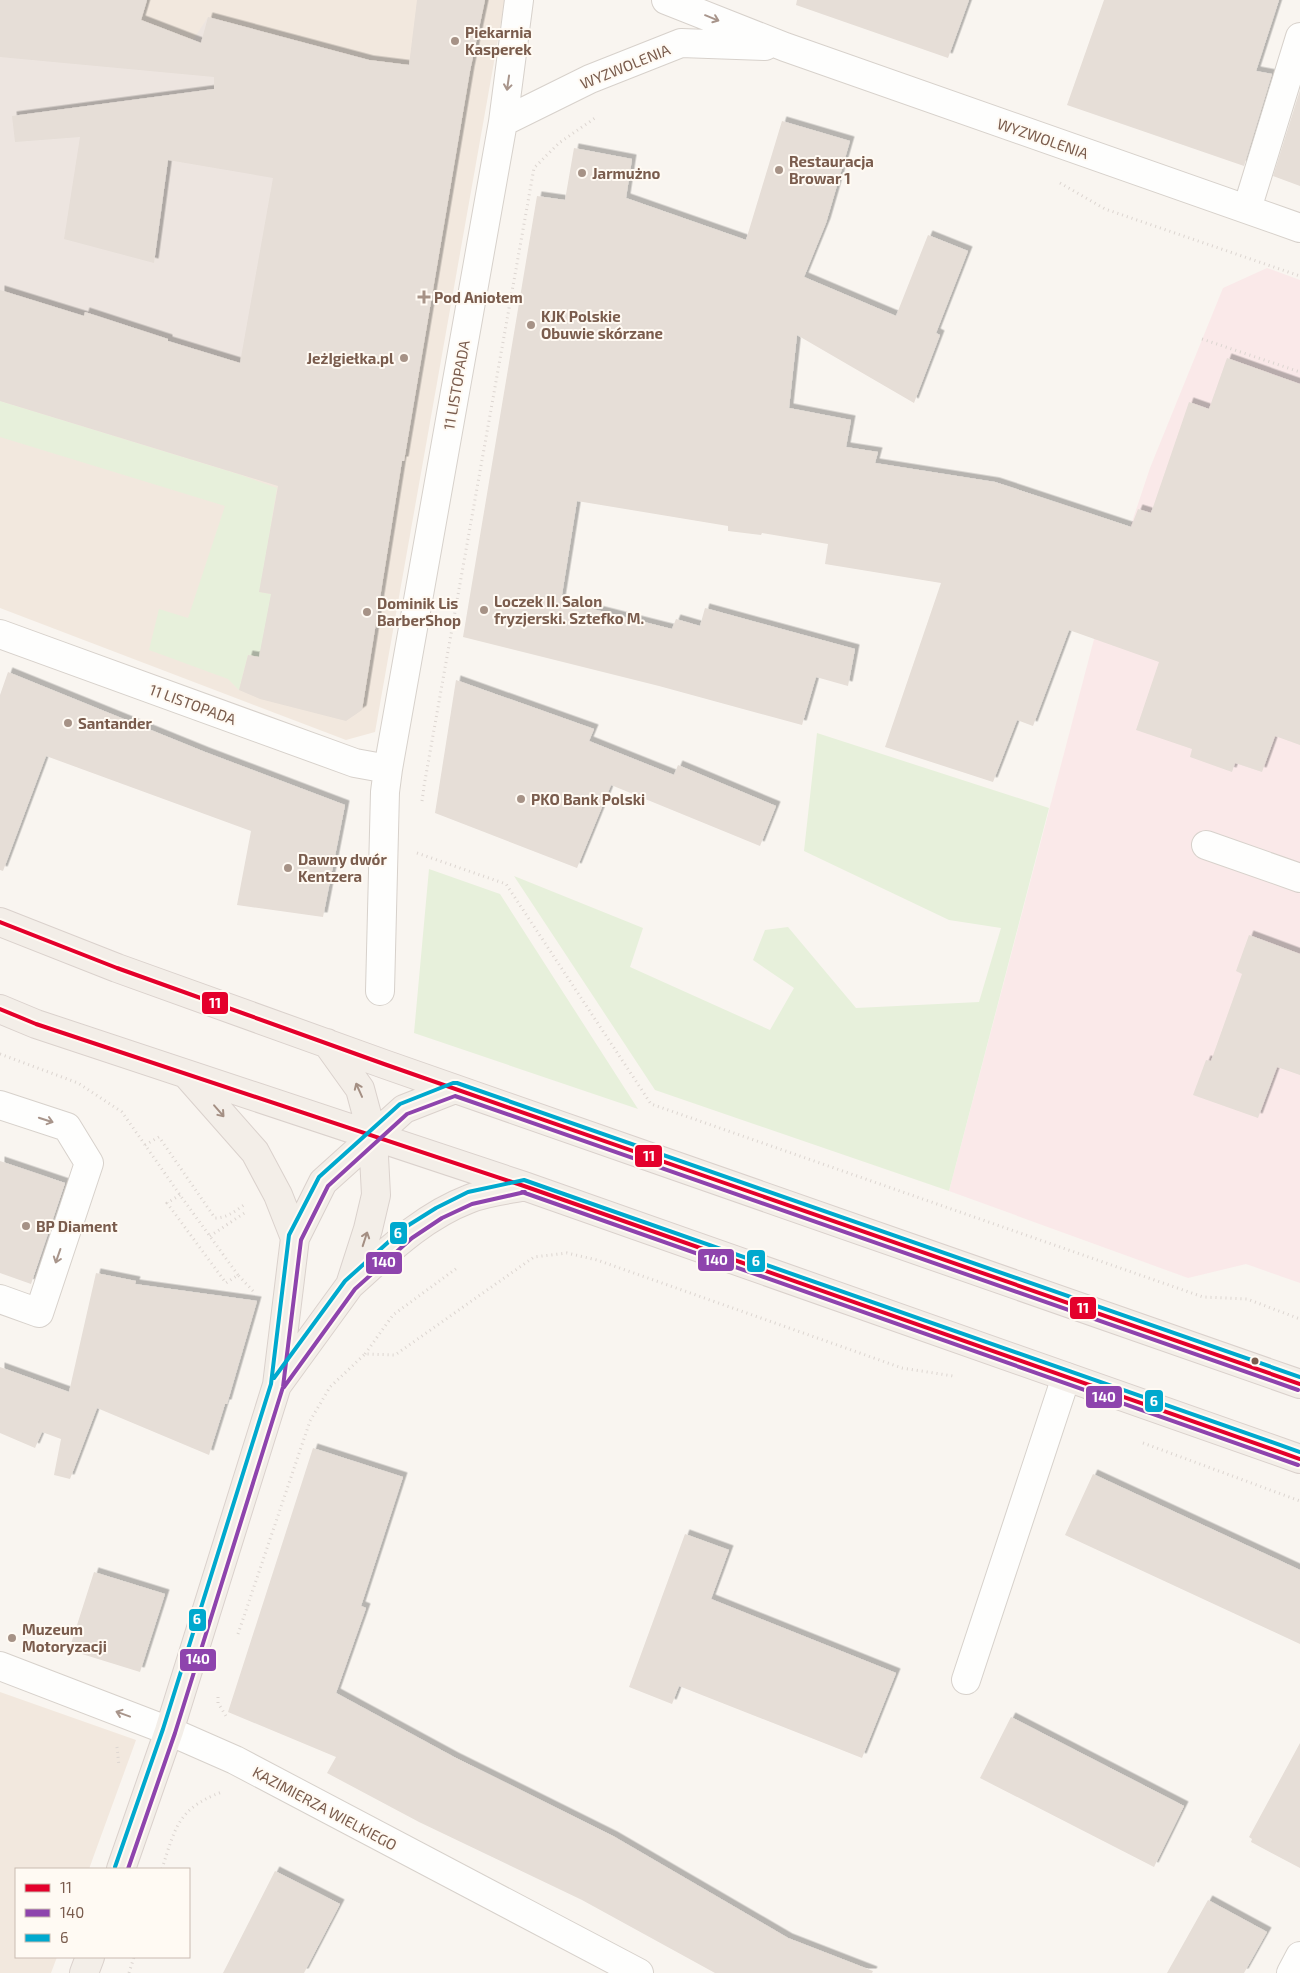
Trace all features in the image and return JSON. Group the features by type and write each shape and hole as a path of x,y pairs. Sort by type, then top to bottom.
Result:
{"main road":[{"path":"0,922 117,968 456,1089 1300,1384"},
{"path":"0,1009 36,1024 524,1186 1300,1459"},
{"path":"327,1043 360,1089 373,1137 376,1195 368,1229 350,1285"},
{"path":"187,1075 255,1152 278,1195 295,1238"},
{"path":"121,1868 169,1731 277,1385 295,1238 323,1182 404,1109 456,1089"},
{"path":"277,1385 350,1285 408,1233 440,1213 470,1198 524,1186"},
{"path":"84,1973 90,1958"}],"street":[{"name":"11 LISTOPADA","path":"380,991 385,792 388,768 503,122 519,0"},
{"name":"WYZWOLENIA","path":"666,0 785,47 1300,228"},
{"path":"1247,209 1300,37"},
{"name":"WYZWOLENIA","path":"503,122 590,79 681,43 785,47"},
{"name":"11 LISTOPADA","path":"0,634 355,763 388,768"},
{"path":"1206,846 1300,878"},
{"path":"0,1105 67,1127 89,1163 39,1313 0,1299"},
{"path":"966,1680 1066,1377"},
{"name":"KAZIMIERZA WIELKIEGO","path":"0,1666 169,1731 235,1760 639,1973"},
{"path":"1291,1973 1300,1956"}],"path":[{"path":"422,806 534,168 559,143 603,112"},
{"path":"1056,181 1105,209 1300,276"},
{"path":"1202,338 1300,372"},
{"path":"388,768 424,786"},
{"path":"417,844 416,853 506,884 651,1104 1203,1297 1247,1299 1300,1319"},
{"path":"145,1145 159,1136 215,1218 229,1215 248,1203"},
{"path":"238,1275 226,1283 167,1203 180,1196 238,1275 256,1294"},
{"path":"210,1236 233,1221"},
{"path":"365,1354 395,1355 534,1257 567,1253 597,1260 902,1368 957,1377"},
{"path":"238,1636 310,1421 330,1387 365,1354 393,1315 457,1268"},
{"path":"1141,1442 1300,1501"},
{"path":"162,1868 175,1830 188,1811 204,1799 224,1792 235,1760 242,1735 218,1703 218,1694"},
{"path":"112,1710 105,1732 117,1746 119,1768"},
{"path":"129,1973 134,1958"}],"shaded area":[{"path":"0,0 505,0 375,732 346,740 0,608 0,401 193,40"},
{"path":"0,6 193,40 208,17 369,60 324,387 0,401"},
{"path":"1267,268 1300,280 1300,1283 1246,1264 1188,1278 949,1191 1098,624 1150,468 1223,288"},
{"path":"0,1692 136,1740 89,1868 15,1868 15,1958 57,1958 51,1973 0,1973"}],"green space":[{"path":"0,401 238,474 277,488 260,592 271,594 266,658 248,655 239,690 228,679 149,650 159,609 188,618 225,506 0,437"},
{"path":"817,733 1049,808 949,1191 655,1090 514,876 643,928 630,967 770,1030 794,988 753,960 765,930 788,927 856,1008 979,1002 1001,928 949,920 804,851"},
{"path":"429,869 500,894 638,1109 414,1033"}],"building":[{"path":"0,0 147,0 141,20 201,43 208,17 369,60 409,65 417,0 485,0 470,71 404,461 402,461 362,710 346,721 260,699 239,690 248,655 259,657 271,594 259,592 278,486 0,401 0,290 84,316 85,312 168,339 168,341 240,363 273,178 168,160 154,263 64,239 80,137 15,142 12,116 214,89 214,77 0,57"},
{"path":"797,0 969,0 948,58 796,5"},
{"path":"1104,0 1279,0 1256,71 1272,74 1244,166 1067,105"},
{"path":"1300,90 1300,186 1273,176"},
{"path":"782,121 850,141 826,223 804,277 896,316 928,235 968,251 936,333 940,335 914,403 797,335 789,408 851,420 846,447 878,452 875,463 995,482 1131,527 1138,509 1151,513 1189,402 1209,409 1227,358 1300,384 1300,745 1275,736 1262,772 1235,763 1232,772 1190,757 1192,749 1136,730 1159,662 1069,630 1033,726 1017,720 993,782 885,747 941,583 825,564 828,544 762,533 761,535 728,531 728,526 577,501 561,601 672,629 676,619 700,626 705,608 855,649 848,686 816,677 802,725 659,686 463,637 537,196 565,200 574,148 632,159 626,198 746,240"},
{"path":"8,672 205,752 345,805 323,917 237,905 251,831 46,756 3,871 0,870 0,695"},
{"path":"456,680 594,729 589,741 674,775 678,765 776,806 760,846 611,785 577,868 435,813"},
{"path":"1249,935 1300,954 1300,1075 1277,1067 1258,1118 1193,1095 1206,1060 1211,1061 1242,974 1236,971"},
{"name":"BP Diament","path":"0,1161 65,1183 31,1284 0,1273"},
{"path":"96,1273 136,1281 135,1284 257,1301 227,1404 225,1404 209,1455 97,1408 70,1479 54,1475 61,1439 42,1432 35,1448 0,1433 0,1367 69,1392"},
{"path":"313,1448 403,1477 361,1606 366,1608 336,1693 454,1757 613,1836 788,1938 873,1971 872,1973 715,1973 582,1900 419,1822 327,1773 336,1757 228,1712"},
{"path":"1093,1474 1300,1570 1300,1644 1065,1535"},
{"path":"685,1534 729,1550 711,1599 896,1673 862,1758 679,1686 672,1704 629,1687"},
{"path":"94,1572 165,1594 140,1672 69,1650"},
{"path":"1011,1717 1184,1806 1154,1867 980,1778"},
{"path":"1300,1743 1300,1868 1251,1842 1252,1839 1249,1837"},
{"path":"275,1871 340,1904 304,1973 223,1973"},
{"path":"1208,1900 1267,1932 1244,1973 1167,1973"}],"transit line":[{"name":"11","path":"0,922 117,968 384,1064 1300,1384"},
{"name":"11","path":"0,1009 36,1024 524,1186 1300,1459"},
{"name":"6","path":"115,1867 163,1729 271,1384 289,1235 319,1177 400,1104 457,1083 1300,1377"},
{"name":"140","path":"128,1868 175,1733 283,1387 301,1240 328,1186 407,1114 455,1096 1298,1390"},
{"name":"6","path":"274,1378 345,1281 404,1228 436,1208 468,1192 524,1180 1300,1452"},
{"name":"140","path":"522,1192 1298,1465"},
{"name":"140","path":"284,1387 355,1289 412,1238 442,1218 472,1204 525,1192"}],"place":[{"name":"Piekarnia Kasperek","path":"455,41"},
{"name":"Restauracja Browar 1","path":"779,170"},
{"name":"Jarmużno","path":"582,173"},
{"name":"Pod Aniołem","path":"424,297"},
{"name":"KJK Polskie Obuwie skórzane","path":"531,325"},
{"name":"JeżIgiełka.pl","path":"404,358"},
{"name":"Loczek II. Salon fryzjerski. Sztefko M.","path":"484,610"},
{"name":"Dominik Lis BarberShop","path":"367,612"},
{"name":"Santander","path":"68,723"},
{"name":"PKO Bank Polski","path":"521,799"},
{"name":"Dawny dwór Kentzera","path":"288,868"},
{"name":"BP Diament","path":"26,1226"},
{"name":"Muzeum Motoryzacji","path":"12,1638"}]}
